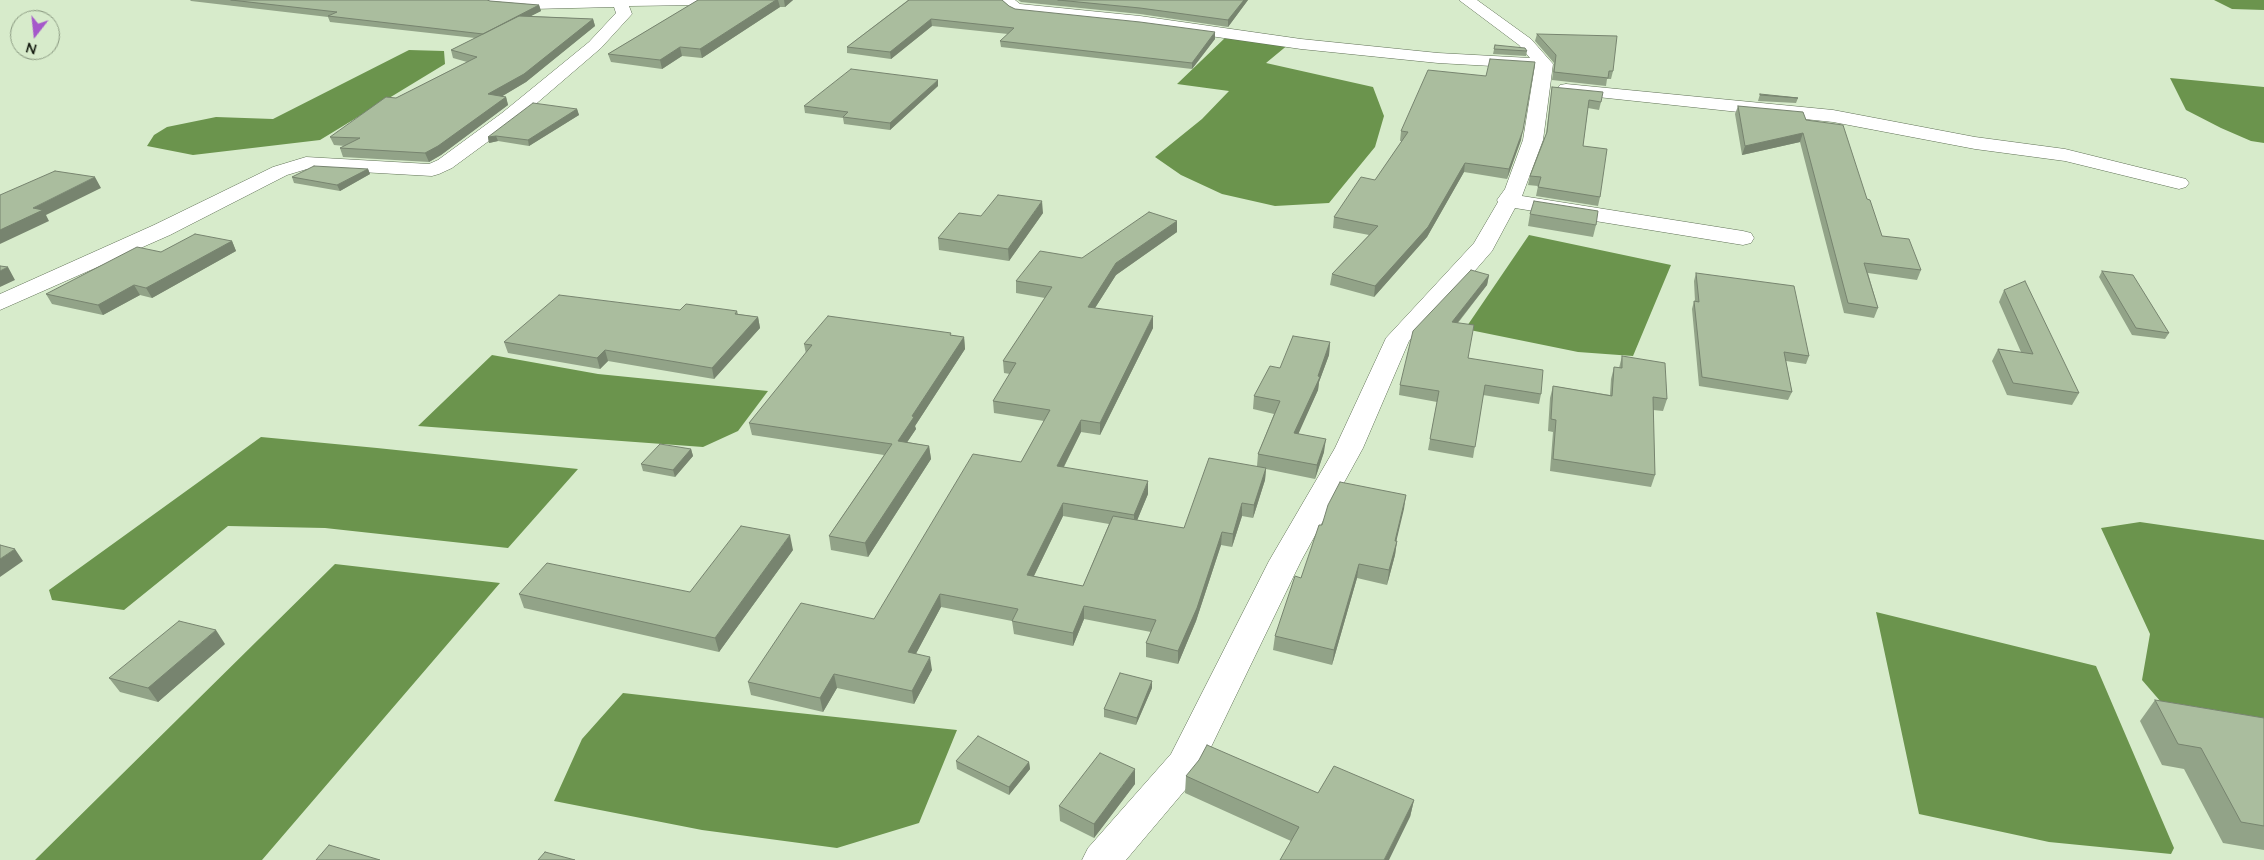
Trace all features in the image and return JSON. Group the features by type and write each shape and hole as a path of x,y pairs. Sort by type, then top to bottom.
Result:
{"street":[{"path":"492,0 532,4 698,0"},
{"path":"1006,0 1016,8 1140,21 1301,44 1438,58 1543,76 1833,116 1975,143 2065,155 2179,183"},
{"path":"1102,860 1184,765 1285,561 1349,448 1398,338 1451,284 1484,246 1507,200 1515,190 1533,140 1543,76 1525,42 1467,0"},
{"path":"0,304 162,230 280,170 306,163 332,162 432,170 445,164 510,117 543,87 595,45 624,14 617,2"},
{"path":"1507,200 1743,238"}],"shaded area":[{"path":"2214,0 2264,0 2264,10 2232,9"},
{"path":"1227,36 1289,44 1266,63 1373,87 1384,116 1375,147 1329,203 1275,206 1222,194 1181,175 1155,157 1202,119 1229,91 1177,84"},
{"path":"409,50 444,51 445,64 320,140 193,155 147,146 154,135 167,127 216,117 273,119"},
{"path":"2170,78 2264,87 2264,143 2251,141 2186,110"},
{"path":"1529,235 1671,265 1633,356 1578,352 1465,329"},
{"path":"492,355 598,374 768,391 738,431 703,447 418,426"},
{"path":"261,437 578,469 508,548 325,528 228,526 124,610 52,600 49,590"},
{"path":"2140,522 2264,540 2264,731 2174,717 2142,680 2150,634 2101,528"},
{"path":"335,564 500,583 262,860 35,860"},
{"path":"1876,612 2096,666 2174,848 2171,854 2049,842 1919,814"},
{"path":"623,693 957,730 919,823 837,848 702,830 554,801 582,739"}],"building":[{"path":"231,0 487,0 539,5 483,34 328,16 337,12"},
{"path":"698,0 776,0 700,49 680,47 660,60 608,54"},
{"path":"909,0 1002,0 1015,9 1215,32 1192,63 1000,41 1014,28 931,19 890,52 847,47"},
{"path":"1058,0 1244,0 1228,20 1140,8"},
{"path":"519,16 593,19 524,74 488,94 506,97 438,146 425,153 340,148 360,138 330,137 386,97 396,98 477,57 451,50"},
{"path":"1537,34 1617,36 1613,71 1609,71 1608,78 1554,72 1556,55"},
{"path":"1495,45 1525,48 1527,51 1494,49"},
{"path":"1490,59 1535,62 1523,130 1509,169 1465,163 1428,227 1375,286 1332,274 1378,226 1334,217 1361,177 1375,180 1408,132 1401,131 1428,70 1486,76"},
{"path":"851,69 938,80 890,123 843,117 848,112 804,106"},
{"path":"1552,87 1603,92 1601,102 1589,100 1583,146 1607,149 1600,197 1538,187 1541,177 1530,176 1547,132"},
{"path":"1760,94 1798,98 1760,95"},
{"path":"533,103 577,109 528,140 496,136 488,137"},
{"path":"1738,106 1803,112 1806,120 1843,125 1867,199 1870,200 1882,236 1909,239 1921,270 1864,263 1878,308 1848,303 1803,133 1745,146"},
{"path":"314,166 368,169 337,185 292,177"},
{"path":"55,171 95,177 33,208 43,210 0,230 0,195"},
{"path":"998,195 1042,201 1008,249 938,238 959,213 981,216"},
{"path":"1534,201 1598,211 1596,225 1530,214"},
{"path":"1149,212 1177,221 1116,263 1088,307 1153,316 1100,423 1081,420 1057,466 1148,481 1134,515 1063,503 1027,575 1083,586 1113,516 1184,528 1209,458 1266,468 1254,505 1242,503 1233,534 1222,532 1197,608 1178,651 1146,643 1156,620 1084,606 1073,633 1012,621 1018,609 940,594 908,652 930,657 912,691 834,674 820,698 748,682 801,603 874,619 973,454 1021,462 1050,410 993,401 1016,363 1003,361 1052,287 1016,281 1040,251 1082,258"},
{"path":"195,234 232,241 146,288 134,285 98,305 46,294 137,247 161,252"},
{"path":"0,266 8,267 0,271"},
{"path":"1471,270 1489,275 1452,322 1474,325 1468,358 1543,370 1541,394 1485,385 1475,447 1430,439 1439,391 1400,385 1413,331"},
{"path":"2102,271 2133,275 2169,333 2136,328"},
{"path":"1696,273 1794,286 1809,356 1784,352 1792,392 1702,377 1694,301 1699,302"},
{"path":"2025,281 2079,393 2013,383 1998,349 2033,354 2004,290"},
{"path":"559,295 680,310 686,304 737,311 735,314 758,317 712,368 605,350 597,358 504,342"},
{"path":"828,316 951,333 950,335 964,337 912,416 914,417 898,441 929,446 865,543 829,536 892,444 749,423 812,345 804,344"},
{"path":"1293,336 1330,342 1318,376 1320,377 1294,433 1326,439 1317,465 1258,454 1280,401 1254,396 1270,366 1280,368"},
{"path":"1622,356 1665,363 1667,399 1653,397 1655,475 1553,459 1556,420 1551,419 1553,386 1612,396 1614,367 1622,368"},
{"path":"660,444 691,449 673,470 641,464"},
{"path":"1340,482 1406,495 1389,570 1359,564 1334,650 1275,636 1295,576 1301,578 1319,525 1322,525 1328,505"},
{"path":"741,526 790,535 715,638 519,594 547,563 690,592"},
{"path":"0,545 15,549 0,559"},
{"path":"179,621 216,630 148,688 109,678"},
{"path":"1120,673 1152,681 1137,718 1104,709"},
{"path":"2155,700 2264,718 2264,826 2241,822 2201,748 2178,744"},
{"path":"978,736 1029,762 1009,787 956,761"},
{"path":"1207,745 1318,793 1334,766 1414,800 1384,860 1280,860 1299,827 1186,776 1199,760"},
{"path":"1100,753 1135,769 1094,824 1059,806"},
{"path":"329,845 380,860 316,860"},
{"path":"545,852 575,860 538,860"}]}
